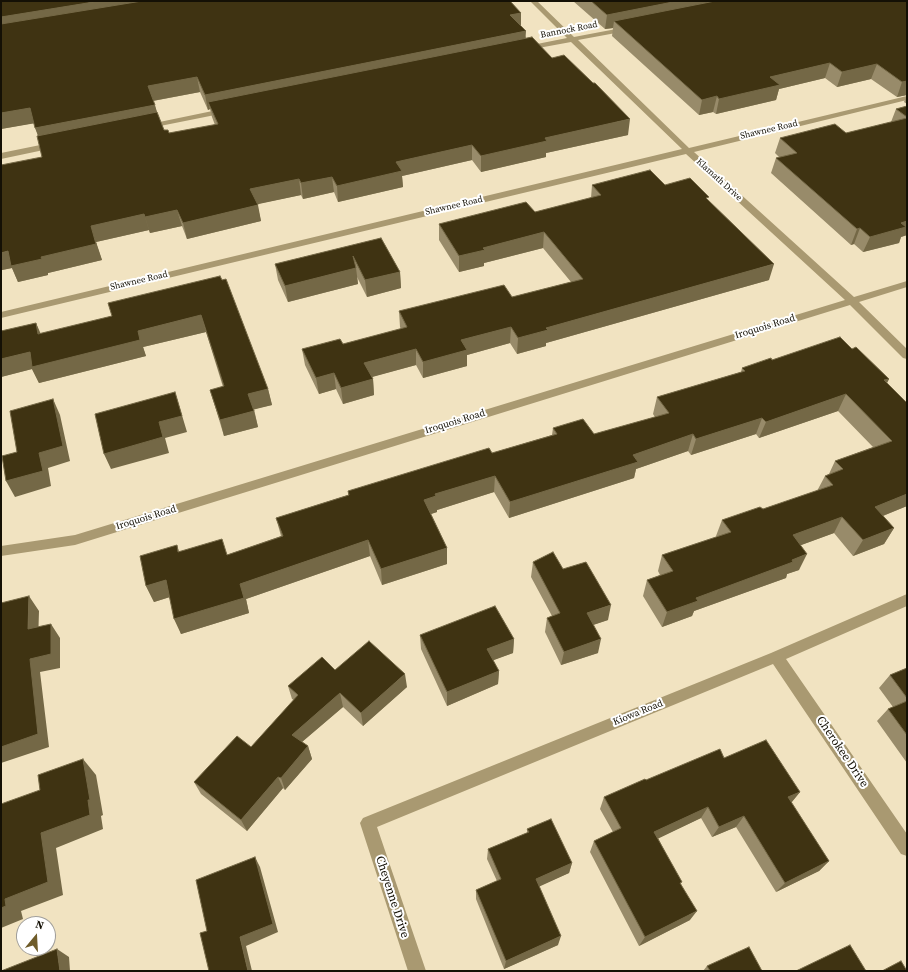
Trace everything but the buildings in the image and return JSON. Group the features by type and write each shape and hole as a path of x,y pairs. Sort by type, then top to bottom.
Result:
{"street":[{"name":"Klamath Drive","path":"533,1 687,150 851,300 907,355"},
{"name":"Bannock Road","path":"520,50 635,27"},
{"name":"Shawnee Road","path":"1,314 907,98"},
{"path":"140,128 233,109"},
{"path":"1,156 63,144"},
{"name":"Iroquois Road","path":"1,551 76,540 907,284"},
{"name":"Kiowa Road","path":"368,823 776,657 907,600"},
{"name":"Cherokee Drive","path":"776,657 907,848"},
{"name":"Cheyenne Drive","path":"368,823 417,971"}]}
